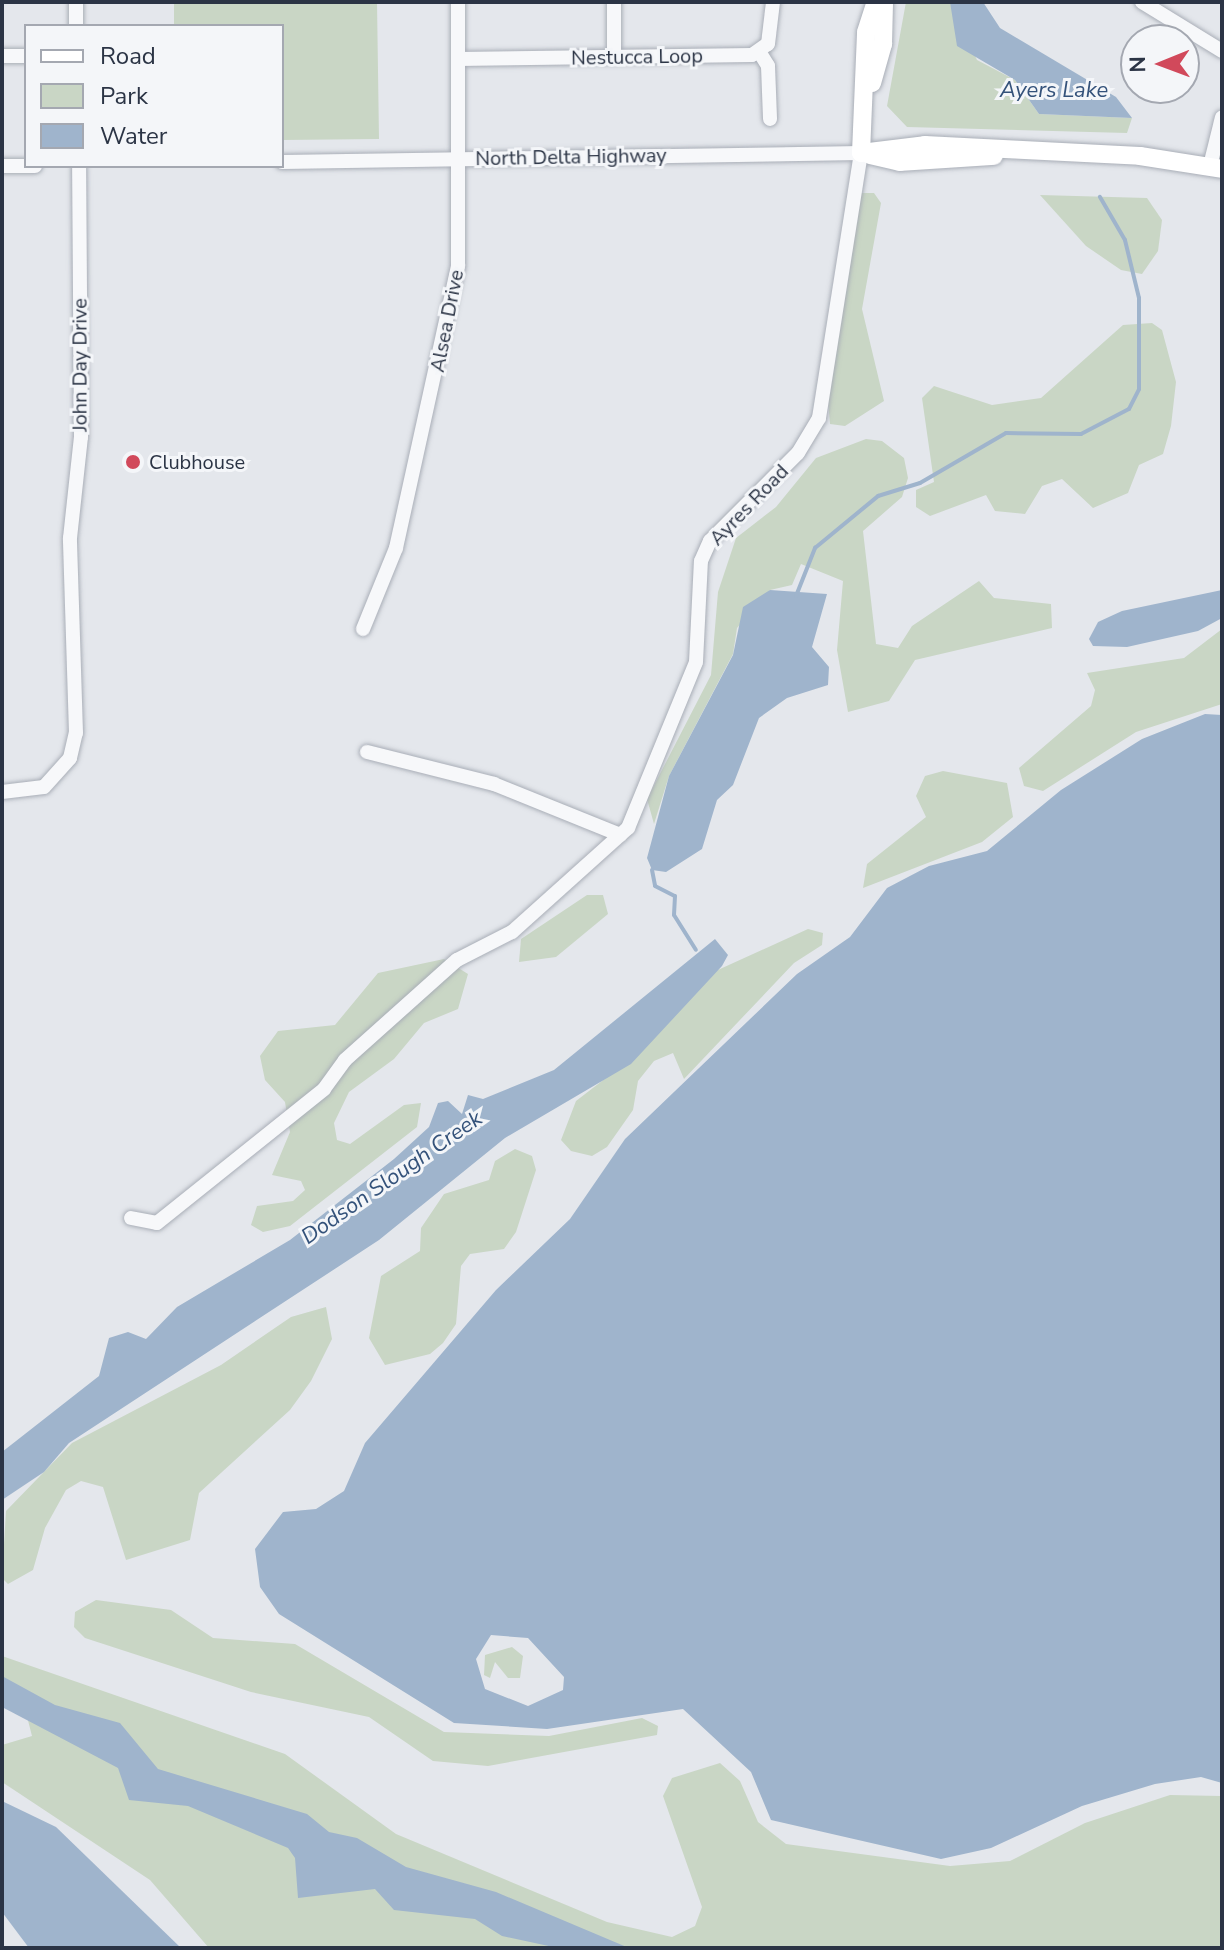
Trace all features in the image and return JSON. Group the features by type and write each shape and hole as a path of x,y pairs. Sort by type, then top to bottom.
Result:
{"street":[{"path":"76,2 76,24"},
{"name":"Alsea Drive","path":"363,629 396,548 451,309 459,159 458,2"},
{"path":"614,2 614,57"},
{"path":"770,119 768,66 760,53 768,44 773,2"},
{"name":"Ayres Road","path":"131,1218 157,1223 324,1089 345,1060 457,960 530,918 620,835 696,662 695,583 705,551 798,453 819,418 861,153 868,94 866,32 876,2"},
{"name":"Ayres Road","path":"868,94 883,44 884,2"},
{"path":"1142,2 1222,51"},
{"name":"Nestucca Loop","path":"458,59 760,53"},
{"path":"2,56 24,56"},
{"path":"1216,167 1222,117"},
{"name":"North Delta Highway","path":"284,162 861,153 925,145 1009,152 1140,156 1216,167"},
{"path":"2,166 24,166"},
{"name":"John Day Drive","path":"2,792 44,787 70,758 76,733 70,564 82,397 79,168"},
{"path":"367,752 494,784 620,835"}],"green space":[{"path":"174,2 377,2 379,139 284,140 284,24 174,24"},
{"path":"906,2 950,2 977,60 1015,80 1039,114 1132,118 1127,133 907,127 887,106"},
{"path":"859,193 874,193 881,203 862,309 884,401 845,426 830,424 828,401"},
{"path":"1040,195 1147,198 1162,220 1158,251 1142,274 1121,270 1086,246"},
{"path":"1152,323 1162,330 1176,382 1171,426 1163,454 1139,465 1128,493 1093,508 1062,479 1042,486 1025,514 995,511 986,495 930,516 916,507 916,490 934,482 922,398 934,386 992,405 1041,398 1123,325"},
{"path":"866,439 882,441 904,458 908,478 902,497 863,531 876,644 898,648 912,626 979,581 994,598 1051,604 1052,628 915,660 889,701 848,712 837,650 843,581 801,564 792,585 770,590 737,628 733,654 669,776 654,824 647,799 711,675 718,592 736,538 776,507 816,458"},
{"path":"1222,629 1222,704 1136,732 1043,791 1024,786 1019,768 1091,706 1095,690 1087,673 1184,658"},
{"path":"943,771 1007,783 1013,817 982,842 863,888 867,864 926,817 916,796 925,776"},
{"path":"587,895 603,895 608,914 556,957 519,962 521,939"},
{"path":"808,929 823,933 822,945 794,963 684,1079 673,1053 654,1061 638,1081 633,1110 607,1147 592,1156 571,1151 561,1140 576,1101 641,1051 709,974"},
{"path":"444,959 468,974 458,1009 424,1023 394,1059 349,1092 334,1123 337,1140 350,1144 404,1105 421,1103 417,1127 290,1226 263,1232 251,1225 257,1206 293,1201 305,1190 301,1181 272,1175 290,1132 285,1102 265,1080 260,1056 278,1031 335,1025 378,973"},
{"path":"515,1149 532,1156 536,1170 516,1232 504,1249 470,1254 461,1266 456,1324 443,1343 430,1354 385,1365 369,1338 381,1276 420,1251 421,1228 444,1194 489,1180 495,1161"},
{"path":"326,1307 332,1339 311,1381 290,1410 199,1493 190,1540 126,1560 103,1487 81,1481 66,1490 45,1528 33,1570 8,1584 2,1578 6,1511 72,1443 221,1365 291,1317"},
{"path":"96,1600 171,1610 213,1638 295,1644 444,1732 549,1736 642,1718 658,1726 657,1735 488,1766 433,1761 369,1717 251,1692 85,1638 74,1627 75,1612"},
{"path":"512,1647 523,1656 520,1678 508,1678 495,1662 490,1678 484,1675 485,1655"},
{"path":"2,1656 285,1754 396,1834 607,1922 672,1937 695,1926 702,1907 663,1796 672,1778 720,1763 740,1781 758,1822 786,1844 950,1866 1010,1861 1085,1823 1170,1795 1221,1796 1222,1948 209,1948 150,1880 2,1782 2,1745 32,1736 22,1697 2,1677"}],"water":[{"name":"Ayers Lake","path":"950,2 983,2 1000,28 1116,97 1132,118 1039,114 1015,80 957,46"},
{"path":"770,590 827,594 812,647 829,667 828,685 787,698 759,718 733,785 717,800 702,849 666,872 652,870 647,858 669,776 733,655 743,607"},
{"path":"1222,590 1222,618 1198,631 1127,647 1093,646 1089,639 1098,622 1122,611"},
{"path":"1205,714 1222,715 1222,1783 1201,1777 1155,1784 1082,1806 991,1848 941,1859 771,1820 751,1772 683,1709 547,1729 454,1723 279,1614 260,1587 255,1549 283,1512 316,1509 344,1491 365,1443 496,1290 570,1219 625,1139 797,974 850,937 887,888 929,866 987,851 1061,790 1142,739","holes":["491,1635 528,1638 564,1677 563,1690 528,1706 485,1689 476,1659"]},
{"path":"715,939 728,955 722,966 631,1064 505,1138 379,1240 69,1443 44,1472 2,1500 2,1452 99,1376 109,1338 128,1332 146,1339 177,1307 290,1240 394,1159 429,1127 438,1103 448,1101 462,1114 468,1095 483,1099 554,1070"},
{"path":"2,1676 55,1705 120,1723 158,1769 307,1814 329,1832 357,1838 406,1867 496,1892 629,1948 558,1948 502,1936 475,1919 394,1910 375,1889 298,1898 295,1858 288,1848 188,1806 129,1800 118,1768 2,1707"},
{"path":"2,1801 56,1827 181,1948 29,1948 2,1912"}],"waterway":[{"name":"Dodson Slough Creek","path":"796,596 815,548 878,496 920,483 1006,433 1081,434 1129,409 1139,389 1139,298 1125,240 1100,197"},
{"name":"Dodson Slough Creek","path":"652,870 655,886 675,896 674,915 696,950"}],"place":[{"name":"Clubhouse","path":"133,462"}]}
